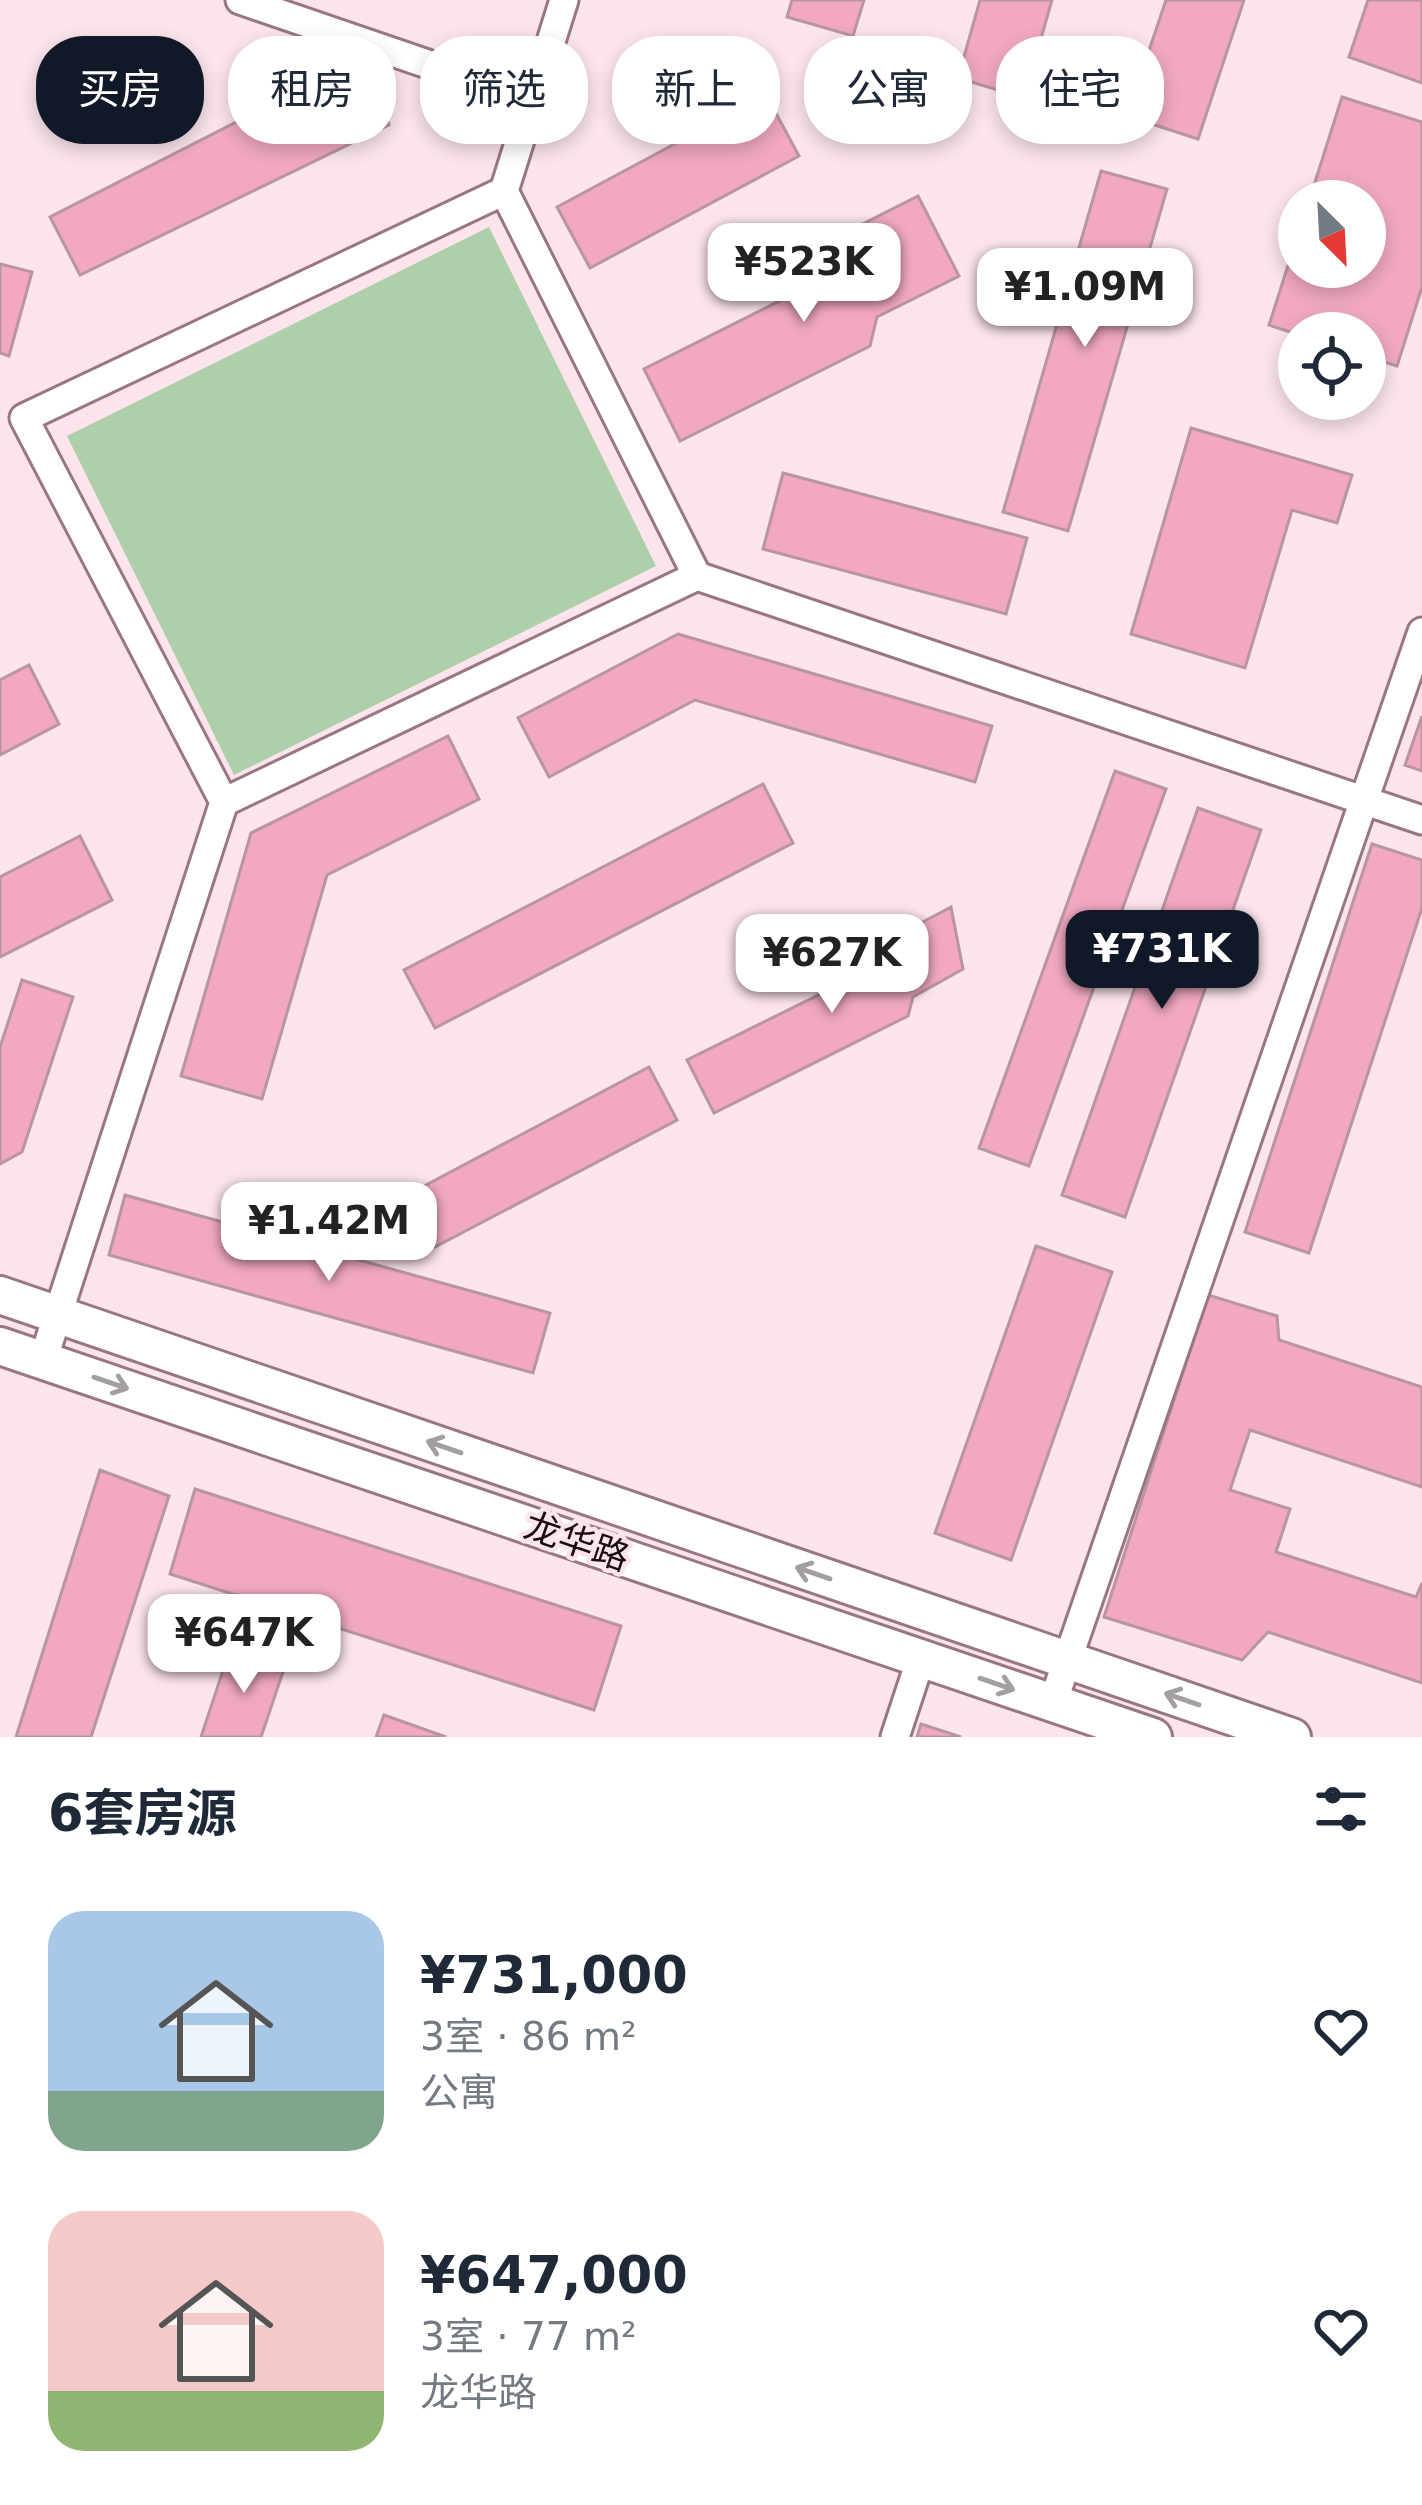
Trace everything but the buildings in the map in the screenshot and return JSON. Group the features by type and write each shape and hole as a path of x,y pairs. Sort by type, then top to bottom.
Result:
{"main road":[{"path":"0,1295 1292,1737"},
{"name":"龙华路","path":"0,1346 1153,1737"}],"street":[{"path":"240,0 420,62"},
{"path":"552,36 564,0"},
{"path":"518,144 504,191 697,576"},
{"path":"43,1360 224,802 12,415 504,191"},
{"path":"224,802 697,576 1422,820"},
{"path":"1053,1702 1422,632"},
{"path":"895,1737 921,1658"}],"green space":[{"path":"489,227 656,566 234,775 67,436"}]}
